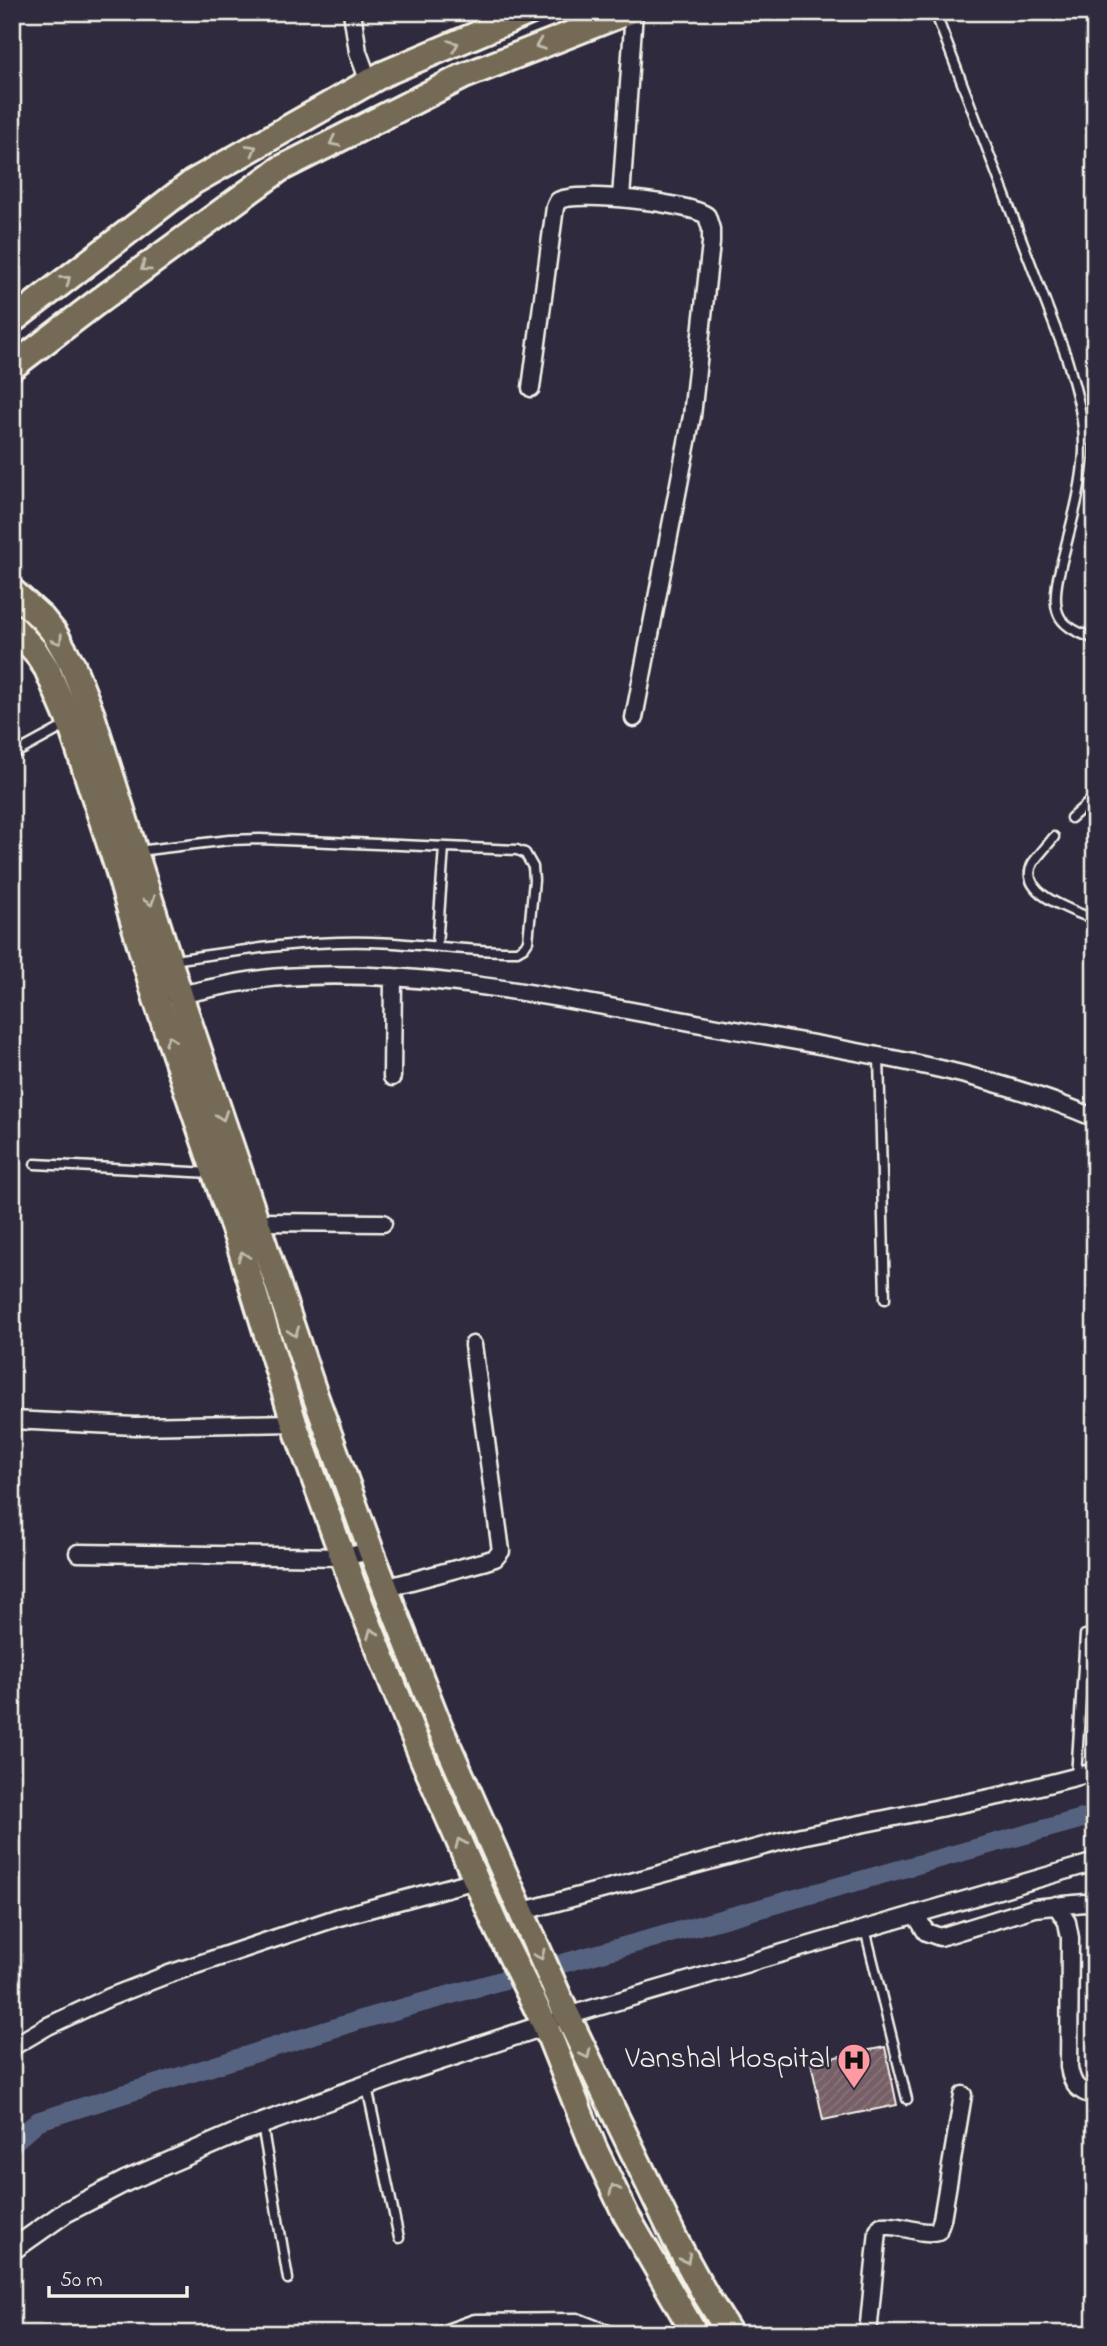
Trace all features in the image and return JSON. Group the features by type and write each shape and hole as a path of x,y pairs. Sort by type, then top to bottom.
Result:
{"main road":[{"path":"12,321 193,182 369,82 530,12"},
{"path":"12,367 280,169 464,76 597,17 627,12"},
{"path":"12,591 42,618 55,634 72,664 81,719 117,866 258,1222 315,1395 371,1551 439,1725 562,2003 676,2241 730,2334"},
{"path":"12,626 36,652 81,719 134,852 169,960 168,997 215,1173 294,1423 343,1557 422,1757 497,1928 545,2025 594,2148 626,2215 695,2334"}],"street":[{"path":"352,12 358,52 369,82"},
{"path":"621,198 634,12"},
{"path":"531,388 555,207 558,201 568,196 621,198 694,208 707,215 711,229 692,416 634,718"},
{"path":"168,997 280,977 360,975 459,982 907,1060 1047,1099 1095,1118"},
{"path":"392,1077 393,977"},
{"path":"258,1222 383,1223"},
{"path":"385,1588 486,1561 495,1558 501,1551 473,1345"},
{"path":"12,1420 135,1426 294,1423"},
{"path":"78,1553 343,1557 371,1551"},
{"path":"521,1914 801,1836 1004,1794 1095,1772"},
{"path":"12,2250 66,2212 126,2181 262,2124 545,2025 562,2003 865,1928 1095,1862"},
{"path":"12,2047 48,2026 110,1997 169,1975 339,1917 476,1880"},
{"path":"915,1914 926,1931 940,1937 1034,1908 1095,1902"},
{"path":"1056,1905 1067,1922 1070,1938 1071,2078 1081,2092 1095,2095"},
{"path":"868,2334 878,2231 885,2225 938,2231 963,2095"},
{"path":"444,2334 475,2323 577,2322 608,2334"}],"lane":[{"path":"935,12 1066,356 1077,395 1084,450 1055,595 1056,608 1065,626 1095,639"},
{"path":"12,755 81,719"},
{"path":"1071,818 1095,797"},
{"path":"1054,837 1031,870 1035,887 1050,900 1095,920"},
{"path":"134,852 229,840 260,839 517,850 530,858 533,867 530,931 524,947 508,951 373,942 303,943 169,960"},
{"path":"437,946 444,847"},
{"path":"879,1056 885,1299"},
{"path":"35,1164 215,1173"},
{"path":"1076,1777 1085,1636"},
{"path":"865,1928 906,2099"},
{"path":"367,2086 399,2238"},
{"path":"262,2124 288,2279"}],"building":[{"path":"885,2047 897,2105 823,2120 811,2062"}],"waterway":[{"path":"12,2144 38,2121 360,2020 1095,1815"}],"place":[{"name":"Vanshal Hospital","path":"854,2090"}]}
